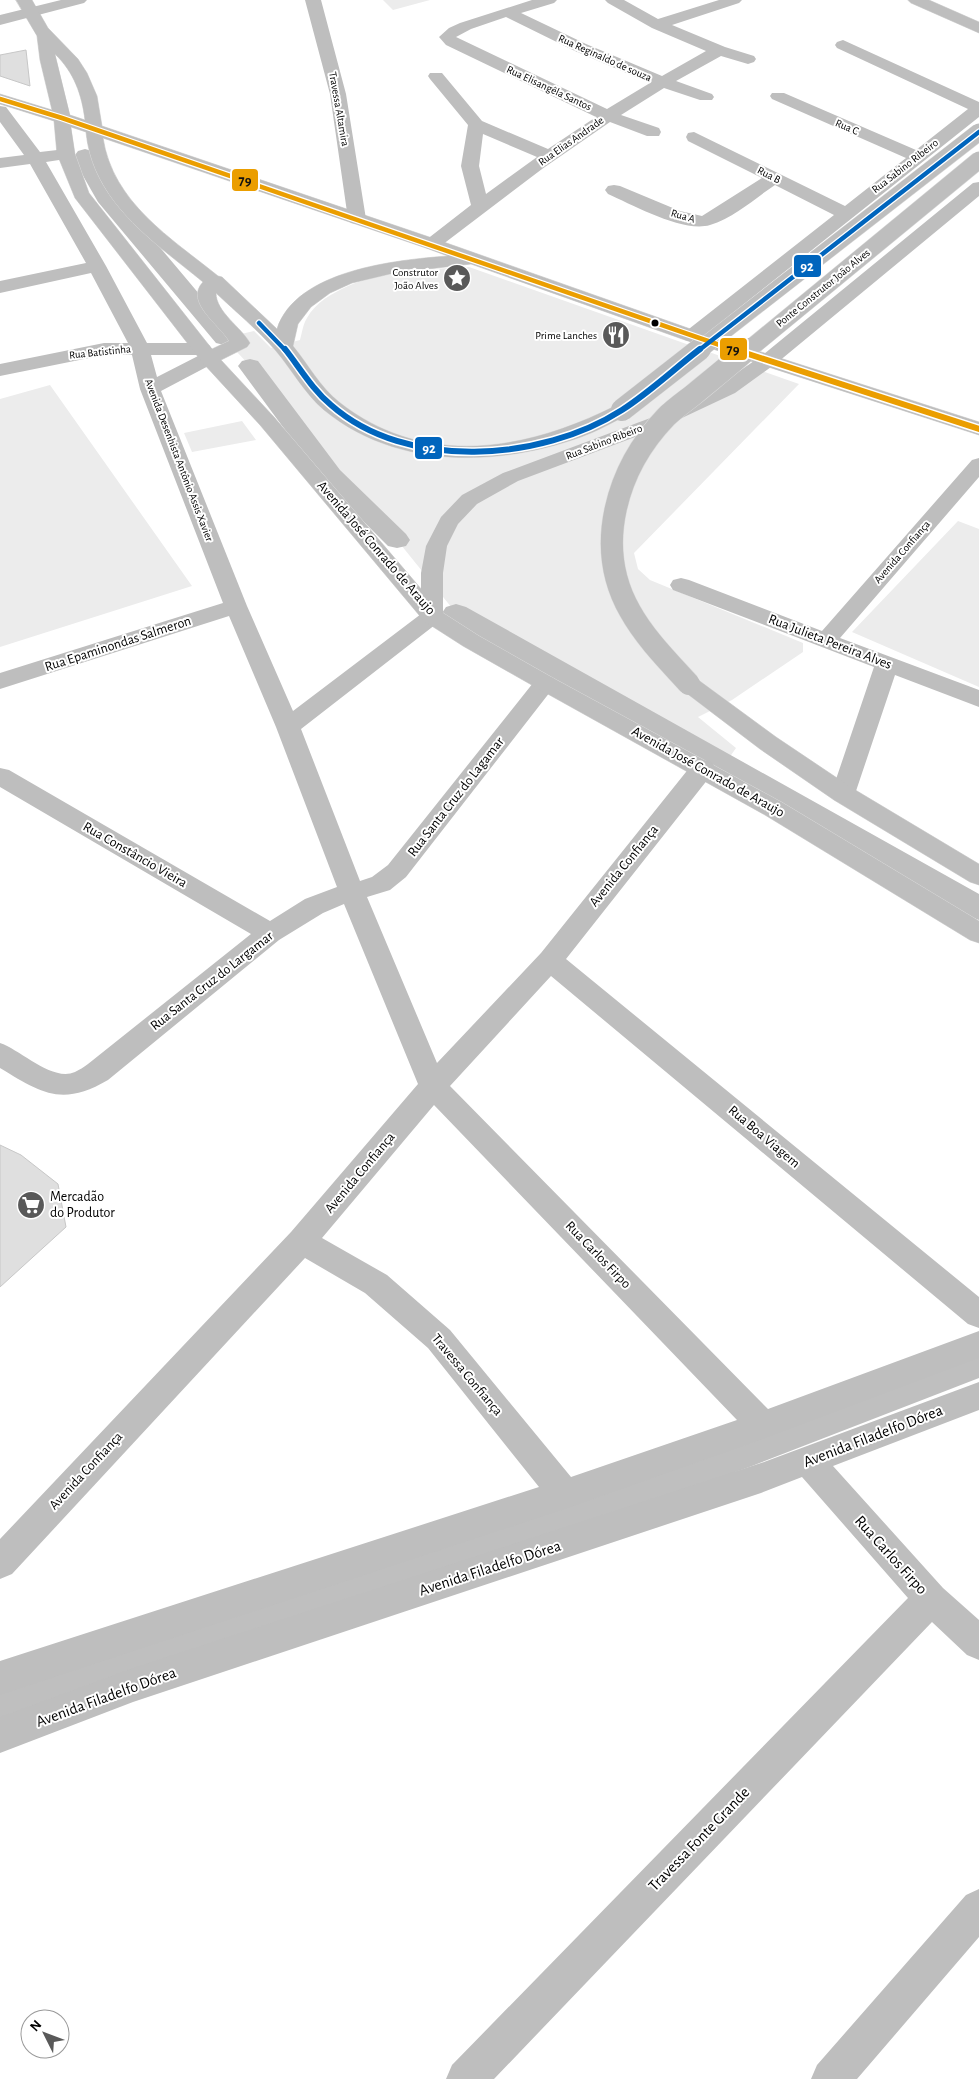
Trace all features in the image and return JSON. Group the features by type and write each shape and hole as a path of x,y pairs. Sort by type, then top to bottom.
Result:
{"street":[{"path":"0,20 27,6 79,0"},
{"name":"Travessa Altamira","path":"312,0 338,94 357,219"},
{"path":"508,12 549,0"},
{"path":"612,0 657,25 719,50 748,59"},
{"path":"657,25 734,0"},
{"path":"916,0 979,28"},
{"path":"948,0 979,14"},
{"path":"27,6 45,35 68,56 77,70 89,96 96,149 105,175 117,193 151,230 215,281 283,347"},
{"name":"Rua Elisangêla Santos","path":"508,12 457,30 447,36 448,40 608,116 653,132"},
{"name":"Rua Reginaldo de souza","path":"508,12 553,35 660,82 706,97"},
{"name":"Avenida José Conrado de Araujo","path":"45,35 48,60 62,118 66,154 81,194 206,353 267,420 432,616 471,641 545,683 703,768 979,933"},
{"path":"843,45 979,109"},
{"name":"Rua Elias Andrade","path":"432,244 480,207 559,155 608,116 660,82 719,50"},
{"path":"436,76 476,124 559,155"},
{"name":"Rua C","path":"778,96 917,157"},
{"path":"0,99 62,118 432,244 767,362 979,429"},
{"name":"Rua Sabino Ribeiro","path":"692,336 845,213 979,109"},
{"name":"Avenida Desenhista Antônio Assis Xavier","path":"0,111 35,157 97,266 140,348 150,389 236,606 288,727 352,892 433,1086"},
{"path":"476,124 470,166 480,207"},
{"name":"Ponte Construtor João Alves","path":"283,347 330,405 372,432 414,446 458,452 512,449 556,439 589,427 622,410 979,132"},
{"name":"Rua B","path":"694,137 845,213"},
{"path":"0,163 66,154"},
{"name":"Ponte Construtor João Alves","path":"843,794 768,743 689,684 641,628 624,600 615,578 611,552 610,524 623,482 648,437 667,416 979,160"},
{"name":"Rua A","path":"614,190 683,218 699,221 708,220 774,178"},
{"name":"Rua Sabino Ribeiro","path":"432,616 431,566 439,538 452,517 471,500 522,473 617,438 713,396 767,362 979,187"},
{"path":"283,347 289,323 301,307 328,288 352,277 377,271 473,259"},
{"path":"0,287 97,266"},
{"path":"150,389 206,353 240,343 239,339 229,330 211,307 207,298 205,290 207,286 215,281"},
{"name":"Rua Batistinha","path":"0,370 104,349 140,348 206,353"},
{"name":"Avenida Confiança","path":"826,640 979,464"},
{"name":"Rua Julieta Pereira Alves","path":"681,585 979,699"},
{"name":"Rua Epaminondas Salmeron","path":"0,681 236,606"},
{"path":"288,727 432,616"},
{"path":"887,664 843,794 979,876"},
{"name":"Rua Santa Cruz do Lagamar","path":"352,892 381,884 397,871 545,683"},
{"name":"Avenida Confiança","path":"0,1563 302,1241 433,1086 550,960 703,768"},
{"name":"Rua Constâncio Vieira","path":"0,776 270,933"},
{"name":"Rua Santa Cruz do Largamar","path":"0,1054 52,1084 62,1086 80,1084 98,1072 270,933 314,906 352,892"},
{"name":"Rua Boa Viagem","path":"550,960 979,1315"},
{"name":"Rua Carlos Firpo","path":"433,1086 763,1425"},
{"name":"Travessa Confiança","path":"302,1241 376,1284 439,1339 565,1494"},
{"path":"0,1678 565,1494 763,1425 979,1344"},
{"name":"Avenida Filadelfo Dórea","path":"0,1735 133,1685 809,1462 979,1396"},
{"name":"Rua Carlos Firpo","path":"809,1462 931,1600 979,1643"},
{"name":"Travessa Fonte Grande","path":"466,2079 931,1600"},
{"path":"831,2079 979,1908"}],"shaded area":[{"path":"383,0 430,0 393,10"},
{"path":"469,267 799,384 634,553 638,569 650,580 803,643 803,652 732,700 698,717 736,748 729,758 456,613 397,540 331,475 250,366 224,338 254,331 271,348 300,340 306,320 315,307 330,295 348,286 393,273"},
{"path":"50,385 192,586 0,647 0,399"},
{"path":"242,421 256,440 192,452 184,433"},
{"path":"958,521 979,529 979,687 852,632"}],"building":[{"path":"26,50 30,86 0,76 0,55"},
{"name":"Mercadão do Produtor","path":"0,1145 21,1155 58,1184 66,1227 0,1287"}],"waterway":[{"path":"85,155 89,167 106,197 224,338"},
{"path":"250,366 331,475 397,540"},
{"path":"456,613 979,908"},
{"path":"0,1705 236,1632 752,1448 979,1361"}],"transit line":[{"name":"79","path":"0,99 62,118 432,244 692,336 979,429"},
{"name":"92","path":"259,323 283,347 318,392 332,406 358,424 386,438 446,451 478,451 540,443 577,432 622,410 979,132"}],"place":[{"name":"Construtor João Alves","path":"457,278"},
{"name":"Prime Lanches","path":"616,335"},
{"name":"Mercadão do Produtor","path":"31,1205"}]}
